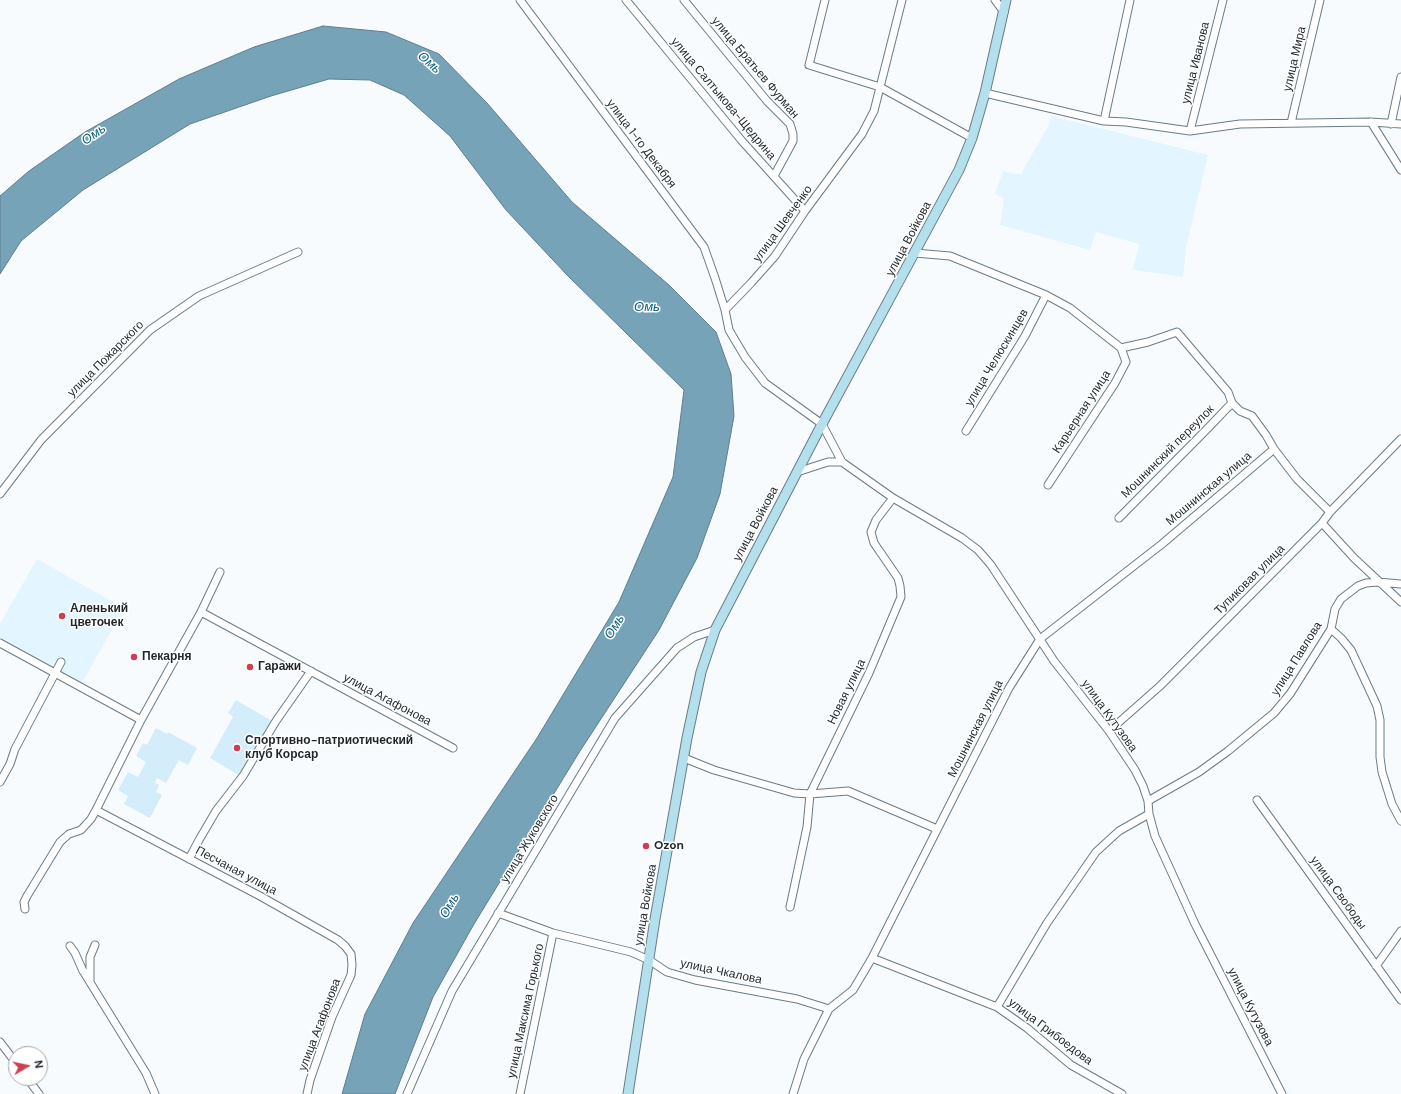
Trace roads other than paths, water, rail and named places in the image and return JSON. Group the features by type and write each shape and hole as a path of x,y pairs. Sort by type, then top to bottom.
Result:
{"main road":[{"name":"улица Войкова","path":"628,1094 649,960 684,758 701,672 715,630 822,424 959,170 972,138 985,93 1006,0"}],"street":[{"name":"улица 1-го Декабря","path":"520,0 704,247 725,310"},
{"name":"улица Салтыкова-Щедрина","path":"626,0 742,141 805,211"},
{"name":"улица Братьев Фурман","path":"684,0 767,101 790,124 793,134 793,141 774,176"},
{"path":"825,0 809,64 880,87 972,138"},
{"name":"улица Шевченко","path":"725,310 775,256 805,211 862,134 874,111 902,0"},
{"path":"995,0 1004,12"},
{"path":"1104,121 1130,0"},
{"name":"улица Иванова","path":"1190,131 1223,0"},
{"name":"улица Мира","path":"1292,123 1320,0"},
{"path":"1391,124 1401,77"},
{"path":"985,93 1104,121 1126,122 1190,131 1240,124 1371,122 1401,124"},
{"path":"1371,122 1401,170"},
{"name":"улица Пожарского","path":"0,494 41,440 150,330 199,296 298,252"},
{"path":"915,253 950,256 1046,295 1070,308 1121,348 1148,342 1177,332 1228,392 1232,402 1240,410 1252,416 1274,449 1298,479 1330,512"},
{"name":"улица Челюскинцев","path":"966,431 1025,336 1046,295"},
{"path":"725,310 729,330 745,357 765,383 822,424"},
{"name":"Карьерная улица","path":"1048,485 1115,383 1126,362 1121,348"},
{"name":"Мошнинский переулок","path":"1119,518 1232,402"},
{"name":"улица Кутузова","path":"822,424 842,462 893,498 962,538 978,550 991,565 1054,661 1109,731 1135,770 1143,786 1148,801 1149,814 1156,836 1195,924 1282,1094"},
{"name":"Тупиковая улица","path":"1109,731 1160,686 1322,523 1330,512 1401,439"},
{"name":"Мошнинская улица","path":"793,1094 804,1059 829,1009 853,990 872,958 1009,688 1040,639 1162,544 1274,449"},
{"path":"797,472 828,462 842,462"},
{"name":"Новая улица","path":"790,908 807,827 810,794 870,673 901,597 898,578 874,543 871,532 876,520 893,498"},
{"path":"1322,523 1354,558 1401,602"},
{"path":"24,908 24,902 27,896 60,842 69,834 81,830 91,819 142,720 201,612 220,572"},
{"name":"улица Павлова","path":"1148,801 1199,772 1228,751 1274,713 1290,694 1330,629 1335,608 1341,599 1358,586 1366,583 1378,582 1401,584"},
{"name":"улица Агафонова","path":"201,612 454,748"},
{"path":"1330,629 1341,638 1351,650 1377,706 1380,720 1380,757 1382,772 1392,804 1401,821"},
{"name":"улица Жуковского","path":"407,1094 452,991 615,718 677,648 694,637 715,630"},
{"path":"0,643 142,720"},
{"path":"0,782 10,764 15,749 61,662"},
{"path":"190,859 216,811 243,776 276,721 311,671"},
{"path":"684,758 714,770 794,793 810,794 848,791 937,829"},
{"name":"улица Свободы","path":"1257,800 1401,1000"},
{"name":"Песчаная улица","path":"96,810 190,859 338,940 345,946 350,954 352,965"},
{"path":"997,1007 1047,923 1096,852 1119,831 1149,814"},
{"name":"улица Чкалова","path":"498,913 553,933 631,952 649,960 667,972 695,980 797,999 829,1009"},
{"path":"1376,966 1401,931"},
{"name":"улица Максима Горького","path":"520,1094 553,933"},
{"path":"90,981 90,957 94,945"},
{"path":"70,946 75,953 83,971 146,1073 155,1094"},
{"name":"улица Грибоедова","path":"872,958 997,1007 1027,1028 1071,1065 1122,1094"},
{"name":"улица Агафонова","path":"307,1094 310,1080 332,1017 351,975 352,965"},
{"path":"0,1042 8,1052"}],"water":[{"name":"Омь","path":"323,26 386,32 439,54 487,103 572,202 669,285 716,332 731,374 734,416 720,494 697,558 659,630 580,751 474,924 433,997 395,1094 342,1094 365,1014 413,923 537,738 619,602 673,477 684,390 567,275 506,210 450,136 404,95 370,80 329,79 271,96 190,124 83,190 21,241 0,274 0,196 29,171 85,132 179,79 254,47"}],"place":[{"name":"Аленький цветочек","path":"62,616"},
{"name":"Пекарня","path":"134,657"},
{"name":"Гаражи","path":"250,667"},
{"name":"Спортивно-патриотический клуб Корсар","path":"237,748"},
{"name":"Ozon","path":"646,846"}]}
